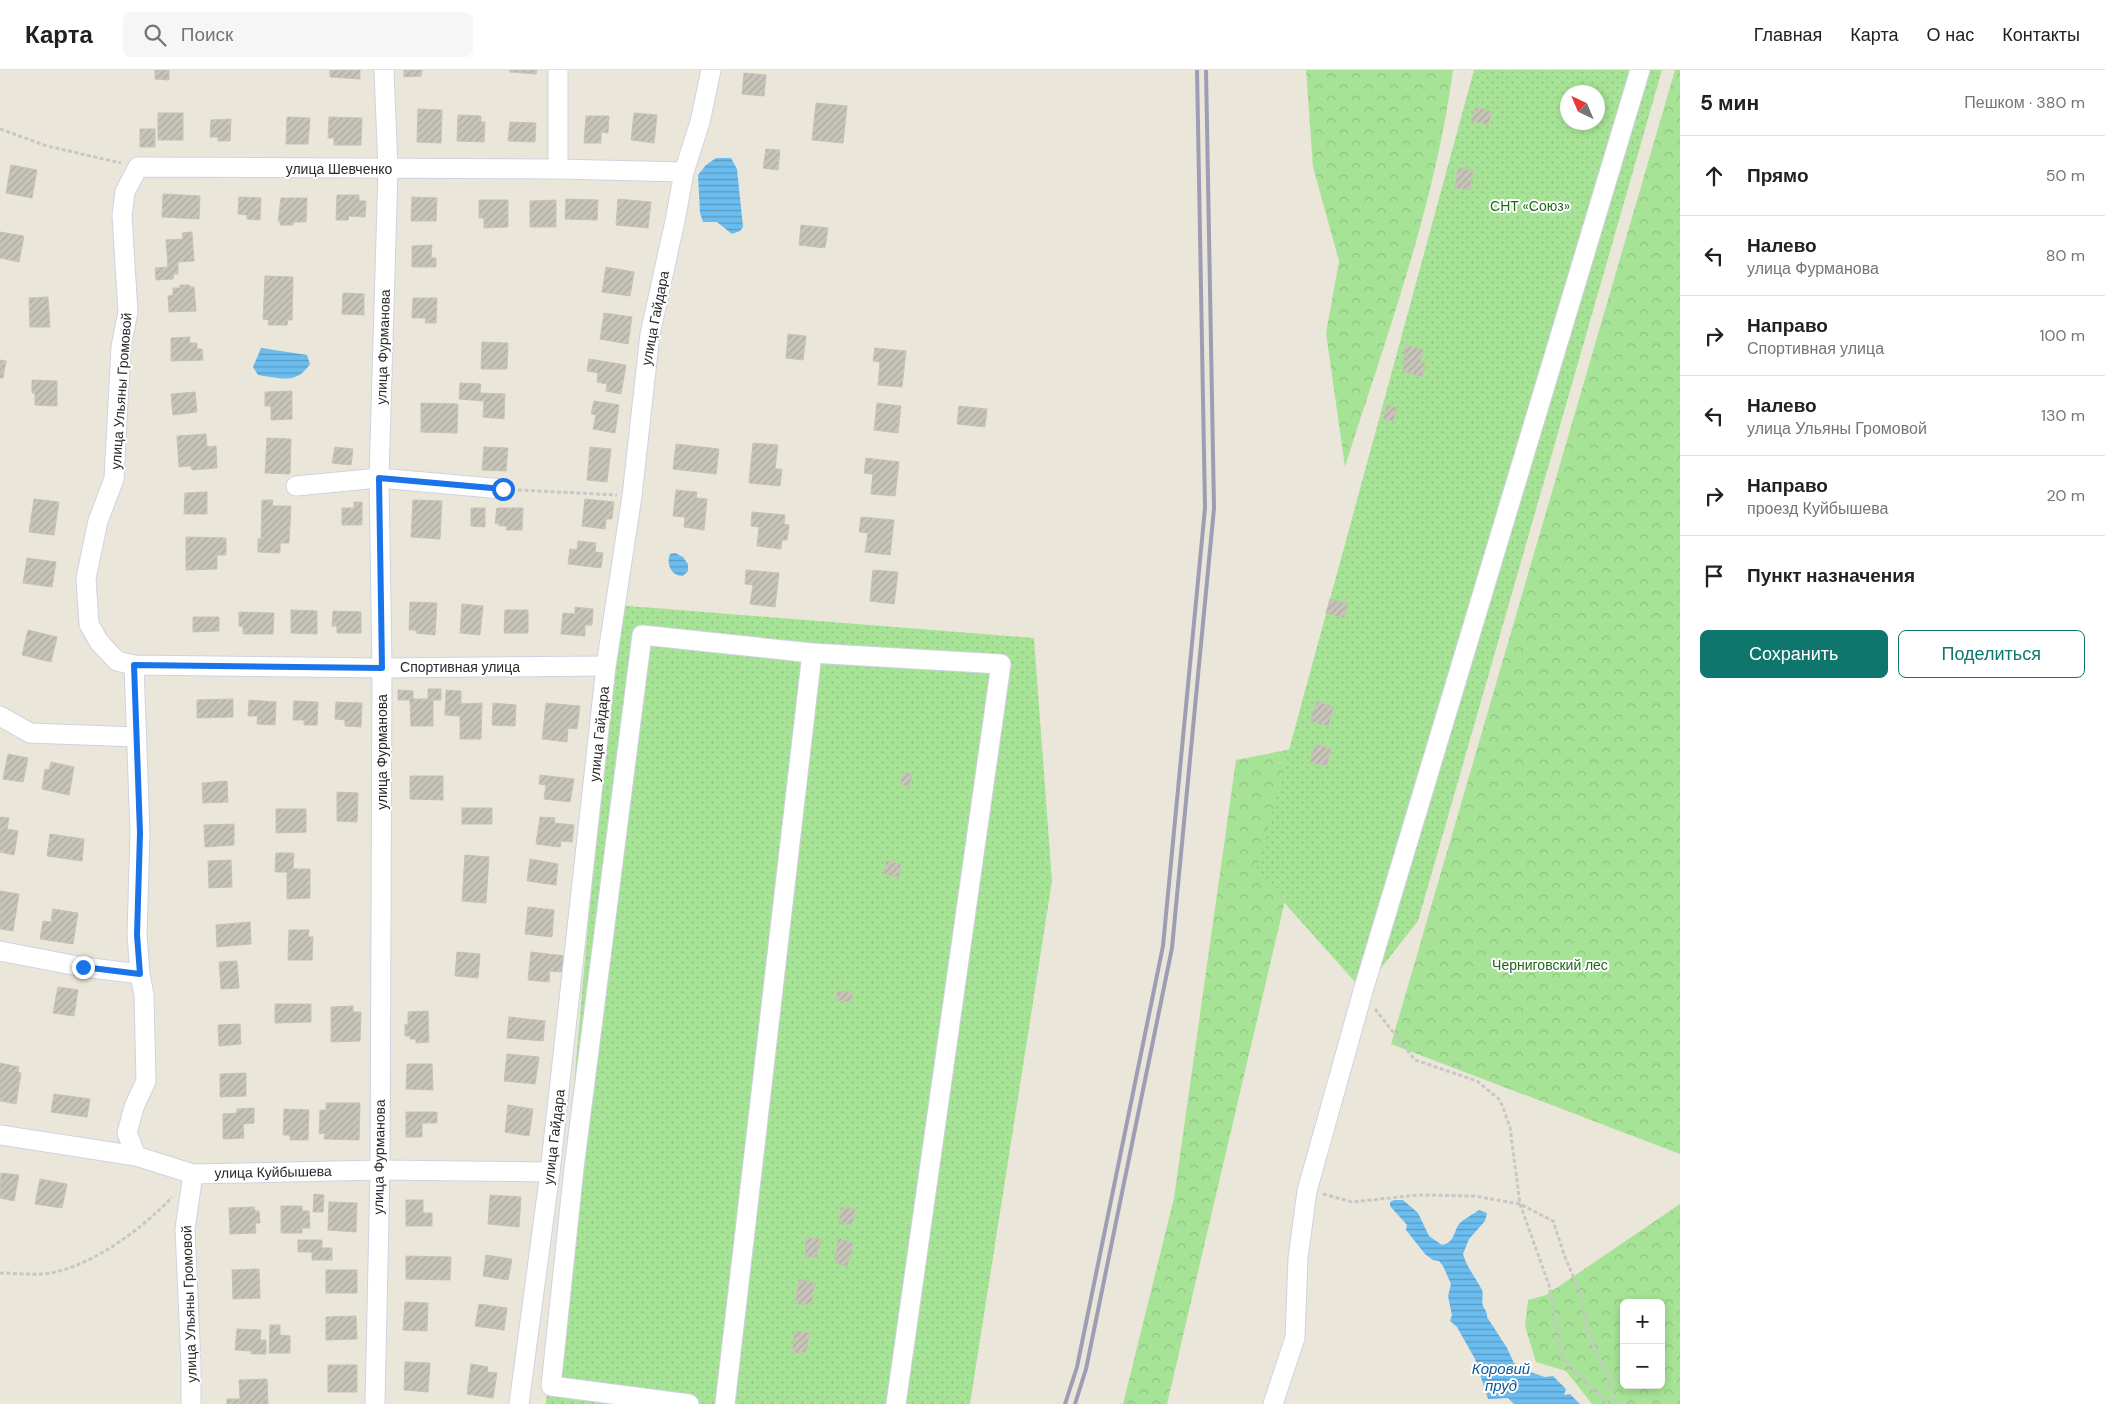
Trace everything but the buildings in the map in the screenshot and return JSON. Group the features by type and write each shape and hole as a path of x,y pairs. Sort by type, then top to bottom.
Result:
{"street":[{"name":"улица Фурманова","path":"375,1404 380,1170 382,668 379,478 388,169 384,70"},
{"path":"558,70 558,169"},
{"name":"улица Гайдара","path":"519,1404 550,1172 606,666 620,605 650,334 676,221 684,172 700,122 711,70"},
{"path":"1273,1404 1295,1338 1298,1258 1307,1191 1363,991 1640,70"},
{"name":"улица Шевченко","path":"138,167 558,169 684,172"},
{"name":"улица Ульяны Громовой","path":"134,665 117,661 98,642 89,624 86,578 98,521 114,479 121,347 128,312 122,216 125,192 138,167"},
{"path":"296,486 379,478 503,489"},
{"path":"689,1404 551,1386 574,1168 642,635 812,653 1001,664 896,1404"},
{"path":"725,1404 812,653"},
{"path":"134,665 140,833 137,935 140,974 144,995 146,1081 134,1107 128,1133 136,1156"},
{"name":"Спортивная улица","path":"134,665 382,668 606,666"},
{"path":"0,716 30,733 137,737"},
{"path":"0,951 83,967 140,974"},
{"name":"улица Куйбышева","path":"0,1135 136,1156 192,1174 380,1170 550,1172"},
{"name":"улица Ульяны Громовой","path":"191,1404 185,1229 192,1174"}],"path":[{"path":"0,129 47,146 138,167"},
{"path":"503,489 632,496"},
{"path":"1363,991 1386,1025 1415,1060 1477,1081 1500,1100 1510,1127 1520,1204 1549,1285 1562,1358 1608,1404"},
{"path":"0,1273 43,1274 79,1266 141,1228 192,1174"},
{"path":"1307,1191 1352,1202 1418,1195 1474,1196 1520,1204 1553,1221 1579,1290 1588,1332 1607,1374 1616,1404"}],"green space":[{"path":"1306,70 1453,70 1445,121 1422,221 1408,271 1345,467 1326,333 1339,261 1313,167"},
{"name":"СНТ «Союз»","path":"1474,70 1662,70 1418,921 1363,991 1256,871"},
{"name":"Черниговский лес","path":"1675,70 1680,70 1680,1154 1391,1044"},
{"path":"616,605 1034,638 1052,881 970,1404 546,1404"},
{"path":"1322,743 1167,1404 1123,1404 1174,1198 1236,760"},
{"path":"1680,1204 1680,1404 1592,1404 1566,1371 1536,1362 1525,1326 1528,1300 1546,1295"}],"water":[{"path":"716,158 731,158 737,169 743,227 740,231 732,234 717,222 703,222 700,213 698,175 706,165"},
{"path":"261,348 307,355 310,364 305,371 293,378 258,375 253,367"},
{"path":"675,553 683,557 688,564 688,571 683,576 675,574 670,569 670,554"},
{"name":"Коровий пруд","path":"1403,1200 1418,1213 1429,1236 1442,1245 1452,1239 1463,1220 1479,1210 1487,1213 1485,1221 1469,1239 1463,1254 1482,1290 1482,1304 1487,1317 1507,1348 1514,1363 1530,1372 1545,1377 1553,1376 1566,1389 1564,1395 1570,1394 1580,1404 1514,1404 1508,1398 1488,1399 1475,1359 1457,1327 1450,1321 1452,1315 1448,1296 1451,1284 1443,1266 1439,1261 1433,1260 1425,1254 1406,1230 1407,1225 1390,1206 1390,1202"}],"railway":[{"path":"1065,1404 1077,1367 1163,946 1205,508 1197,70"},
{"path":"1075,1404 1086,1369 1172,948 1214,508 1206,70"}],"route":[{"path":"83,967 140,974 137,935 140,833 134,665 382,668 379,478 503,489"}]}
